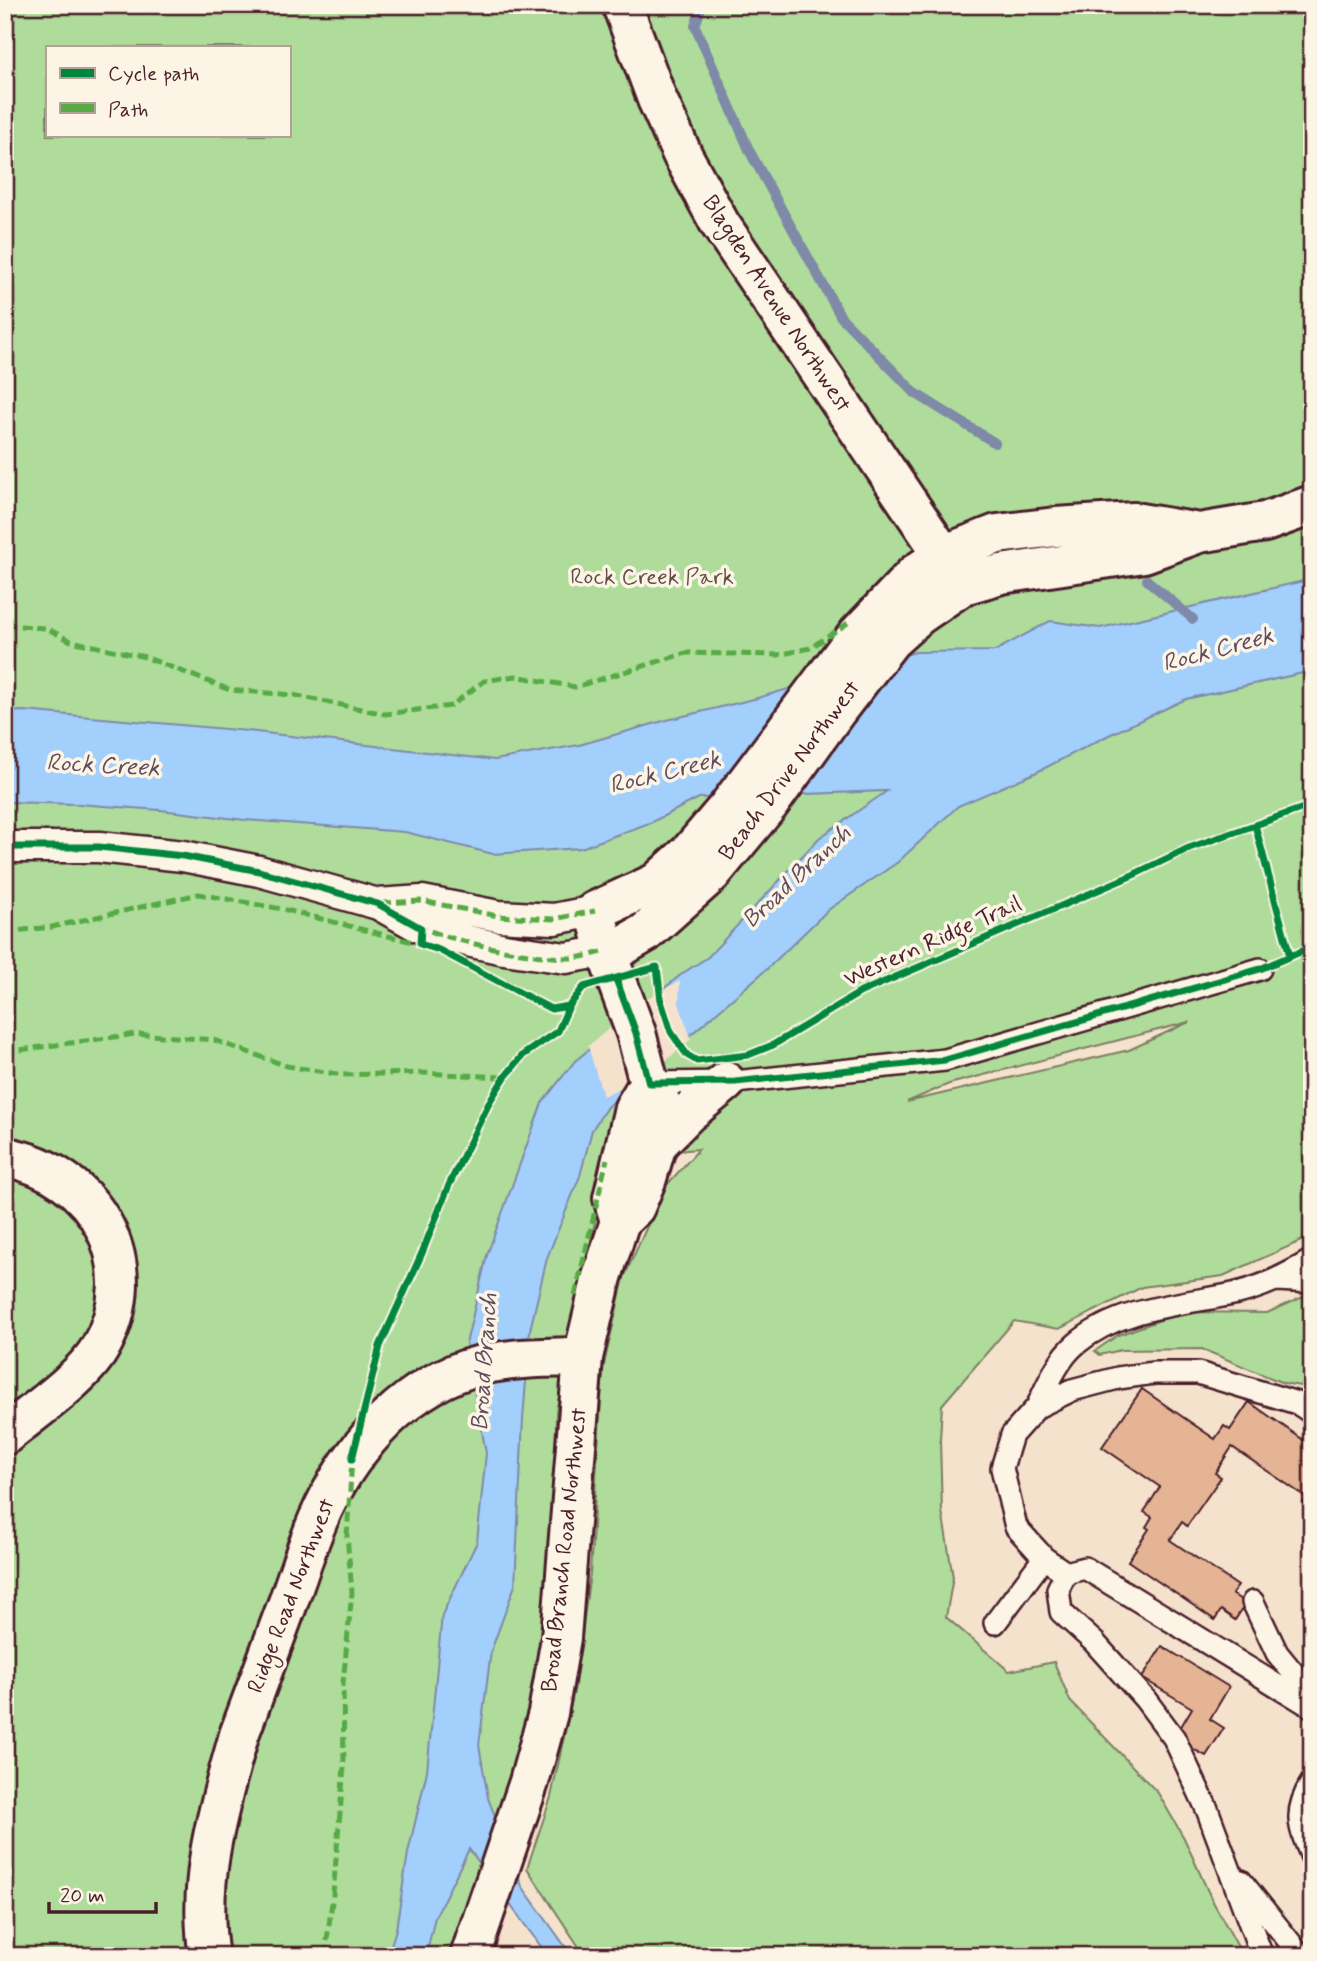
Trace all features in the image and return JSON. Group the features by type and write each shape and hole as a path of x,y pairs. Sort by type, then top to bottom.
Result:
{"main road":[{"name":"Blagden Avenue Northwest","path":"622,5 657,99 683,156 720,224 953,570"},
{"name":"Beach Drive Northwest","path":"606,951 621,947 645,933 711,874 770,803 836,710 874,637 915,574 953,570 997,534 1134,522 1199,533 1265,522 1312,505"},
{"name":"Beach Drive Northwest","path":"595,911 656,883 674,869 874,637"},
{"name":"Broad Branch Road Northwest","path":"470,1956 540,1745 558,1658 575,1484 583,1357 602,1277 620,1221 635,1208 647,1178 657,1144 662,1105 648,1079 595,911"},
{"name":"Broad Branch Road Northwest","path":"620,1221 613,1198 634,1108 648,1079"},
{"path":"657,1144 688,1113 726,1082"},
{"path":"5,1157 41,1167 72,1186 95,1212 110,1237 119,1266 120,1281 115,1317 99,1350 78,1374 5,1435"},
{"name":"Ridge Road Northwest","path":"209,1956 205,1928 211,1842 239,1735 318,1520 346,1467 390,1416 426,1390 466,1370 500,1361 583,1357"}],"street":[{"name":"Beach Drive Northwest","path":"5,847 99,847 183,856 259,871 378,904 421,928 504,949 566,958 606,951"},
{"name":"Beach Drive Northwest","path":"378,904 422,901 498,916 554,919 595,911"}],"lane":[{"path":"648,1079 726,1082 945,1060 1260,969"},
{"path":"1066,1573 1044,1558 1016,1527 1002,1468 1012,1436 1037,1408 1051,1377 1075,1344 1116,1320 1164,1306 1236,1293 1277,1280 1312,1259"},
{"path":"1277,1280 1312,1282"},
{"path":"1037,1408 1072,1390 1118,1378 1154,1373 1198,1373 1297,1403 1312,1413"},
{"path":"995,1623 1044,1558"},
{"path":"1262,1956 1207,1809 1174,1738 1094,1642 1061,1612 1058,1589 1066,1573 1085,1568 1312,1707"},
{"path":"1253,1602 1277,1653 1312,1696"},
{"path":"1312,1782 1301,1799 1299,1816 1302,1834 1312,1857"},
{"path":"1229,1868 1301,1956"}],"green space":[{"name":"Rock Creek Park","path":"5,5 1312,5 1312,1236 1223,1276 1142,1287 1059,1329 1014,1321 942,1405 940,1440 942,1511 953,1577 946,1617 1009,1671 1054,1662 1070,1701 1158,1793 1184,1838 1211,1898 1243,1956 585,1956 527,1868 551,1797 575,1686 590,1573 603,1369 624,1277 665,1187 699,1149 676,1151 604,1177 556,1412 555,1531 532,1700 507,1812 452,1956 5,1956","holes":["1189,1022 1129,1050 907,1102 949,1084"]},
{"path":"1312,1293 1312,1388 1283,1383 1202,1349 1121,1350 1100,1355 1095,1351 1118,1335 1183,1312 1267,1313"}],"water":[{"path":"1312,579 1312,671 1186,699 1037,772 958,806 898,862 828,910 768,968 607,1107 592,1130 580,1176 547,1258 530,1330 515,1585 491,1651 479,1745 488,1798 522,1886 572,1956 548,1956 469,1849 435,1917 426,1956 388,1956 396,1929 408,1853 427,1771 442,1615 477,1542 486,1453 466,1344 487,1255 542,1103 575,1061 683,973 708,957 819,838 887,791 699,798 652,822 581,848 493,854 405,832 245,820 160,810 5,802 5,712 24,711 248,731 495,760 579,745 754,699 915,652 995,651 1050,621 1100,628"}],"pier":[{"path":"680,981 679,1003 691,1039 653,1072 603,1096 588,1046 645,999"}],"building":[{"path":"1142,1389 1215,1439 1224,1426 1230,1430 1249,1402 1312,1446 1312,1509 1303,1503 1307,1498 1232,1447 1215,1473 1221,1477 1187,1526 1182,1522 1170,1540 1238,1586 1232,1594 1246,1603 1235,1620 1221,1610 1215,1620 1128,1561 1149,1529 1146,1527 1152,1517 1144,1512 1160,1487 1102,1447"},
{"path":"1162,1646 1229,1687 1210,1719 1224,1728 1206,1756 1189,1747 1179,1730 1192,1708 1142,1678"}],"waterway":[{"path":"702,5 695,26 750,152 841,317 915,393 995,443"},
{"path":"1147,580 1193,619"}],"marked path":[{"path":"5,625 46,628 71,641 145,657 230,690 293,695 385,714 451,706 484,681 515,676 575,687 686,653 778,655 810,648 848,623"},
{"path":"5,932 52,927 199,894 282,909 420,944"},
{"path":"382,903 422,901 498,916 554,919 595,911"},
{"path":"417,925 448,937 535,955 574,958 606,951"},
{"path":"5,1052 136,1034 214,1040 287,1066 343,1075 421,1073 505,1077"},
{"path":"575,1296 607,1159"},
{"path":"325,1956 344,1767 343,1683 352,1592 347,1536 352,1459"}],"cycle path":[{"name":"Western Ridge Trail","path":"352,1459 380,1346 449,1185 491,1099 523,1055 558,1031 569,1006 584,987 657,967 661,1001 671,1032 687,1055 697,1061 748,1055 773,1045 861,992 1133,875 1189,848 1312,805"},
{"path":"1255,825 1290,956"},
{"path":"5,847 99,847 183,856 259,871 378,904 421,928 420,944 439,950 551,1009 569,1006"},
{"path":"616,979 636,1033 649,1083 735,1082 945,1060 1260,969 1312,947"}],"water label":[{"name":"Rock Creek","path":"1218,650"},
{"name":"Rock Creek","path":"103,766"},
{"name":"Rock Creek","path":"665,773"},
{"name":"Broad Branch","path":"797,877"},
{"name":"Broad Branch","path":"485,1362"}]}
